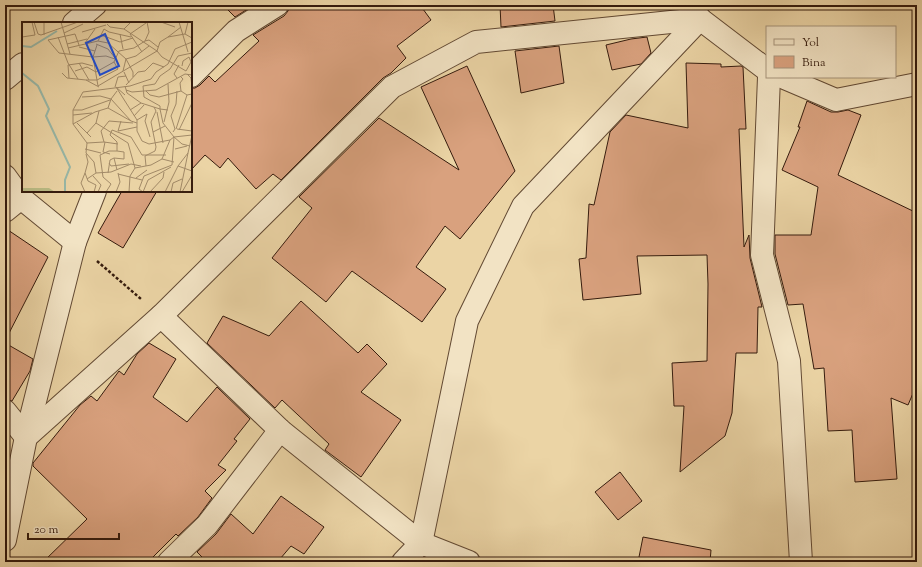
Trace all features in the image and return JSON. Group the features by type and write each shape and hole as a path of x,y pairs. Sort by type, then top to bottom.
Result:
{"street":[{"path":"75,22 95,5"},
{"path":"192,75 236,31 277,5"},
{"path":"26,436 161,316 392,87 476,42 695,12 766,69"},
{"path":"403,562 421,543 467,322 523,206 695,12"},
{"path":"5,79 22,65"},
{"path":"769,78 762,255 789,361 801,562"},
{"path":"784,78 836,100 917,84"},
{"path":"5,176 13,205 75,242"},
{"path":"5,540 26,436 75,242 95,192"},
{"path":"161,316 280,430 421,543 469,562"},
{"path":"5,411 26,436"},
{"path":"169,562 207,525 280,430"}],"path":[{"path":"75,242 161,316"}],"building":[{"path":"223,5 254,5 235,17"},
{"path":"289,5 420,5 431,20 397,46 406,58 391,73 383,78 281,180 273,174 256,189 228,158 220,168 205,155 192,169 192,88 200,85 209,76 215,82 259,41 253,35 284,16 288,11"},
{"path":"500,5 553,5 555,21 501,27"},
{"path":"647,37 651,53 641,64 612,70 606,45"},
{"path":"559,46 564,83 521,93 515,51"},
{"path":"686,63 721,64 721,67 743,67 746,129 739,129 744,247 749,235 750,258 762,307 758,307 757,353 736,353 732,413 725,436 680,472 684,406 674,406 672,363 707,361 707,255 637,256 641,294 583,300 579,259 586,258 589,204 594,205 610,132 626,115 688,128"},
{"path":"467,66 515,171 460,239 445,226 416,267 446,289 422,322 352,271 326,302 272,258 312,208 299,197 379,118 459,170 421,87"},
{"path":"807,101 831,112 848,110 861,115 838,175 917,213 917,384 908,405 891,398 897,479 855,482 852,430 828,431 824,368 814,369 803,304 788,305 775,254 775,235 811,235 818,187 782,170 800,127 798,127"},
{"path":"121,192 156,192 123,248 98,233"},
{"path":"5,228 48,257 5,341"},
{"path":"301,301 358,353 367,344 387,364 361,392 401,420 361,477 325,450 329,444 282,400 275,408 207,343 223,316 269,336"},
{"path":"5,343 33,359 30,371 12,401 5,399"},
{"path":"149,343 176,359 153,397 187,422 217,387 250,419 234,439 237,441 218,465 226,470 205,491 212,498 198,517 178,536 176,534 148,562 43,562 87,519 33,466 33,463 80,405 91,396 97,401 119,371 124,375 137,354"},
{"path":"620,472 642,501 618,520 595,492"},
{"path":"281,496 324,527 304,554 291,546 280,559 284,562 207,562 197,552 216,534 231,514 253,534"},
{"path":"643,537 711,550 710,562 638,562"}]}
